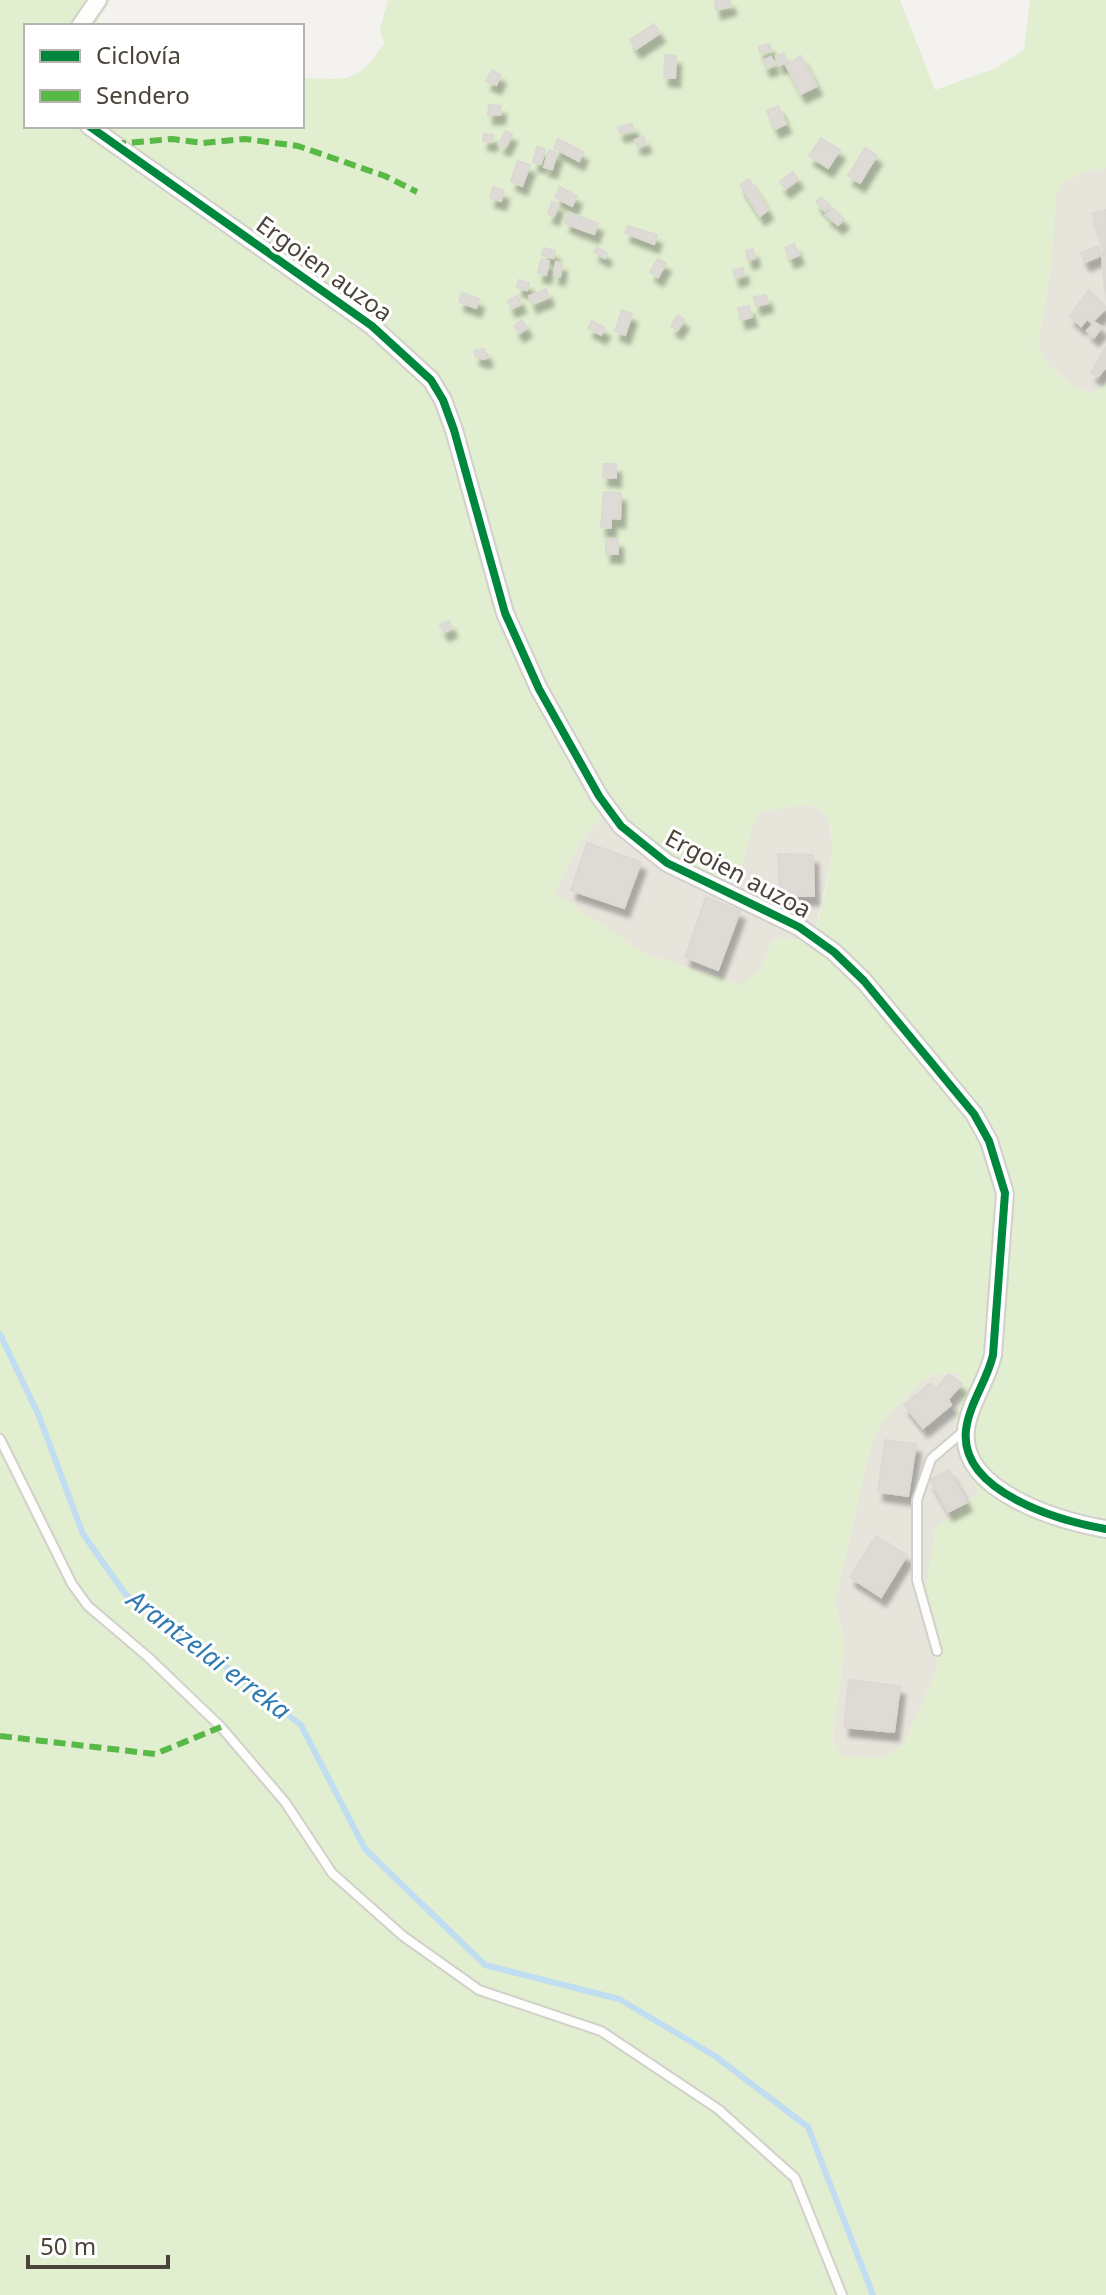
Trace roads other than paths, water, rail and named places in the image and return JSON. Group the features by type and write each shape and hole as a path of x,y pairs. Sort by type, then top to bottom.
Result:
{"street":[{"path":"81,24 98,0"},
{"name":"Ergoien auzoa","path":"92,128 372,326 431,380 443,400 454,430 505,613 539,689 599,796 621,826 667,863 799,927 834,952 864,981 974,1114 997,1162 1005,1193 993,1355 989,1374 972,1408 966,1430"},
{"path":"966,1430 966,1447 976,1465 994,1485 1051,1517 1106,1529"}],"lane":[{"path":"937,1651 917,1580 917,1500 931,1459 966,1430"},
{"path":"0,1439 72,1584 88,1606 148,1657 221,1727 285,1802 332,1873 403,1936 479,1990 601,2031 718,2109 795,2178 842,2295"}],"waterway":[{"name":"Arantzelai erreka","path":"0,1334 39,1416 83,1534 126,1595 301,1725 365,1849 485,1965 619,1999 715,2056 808,2127 873,2295"}]}
